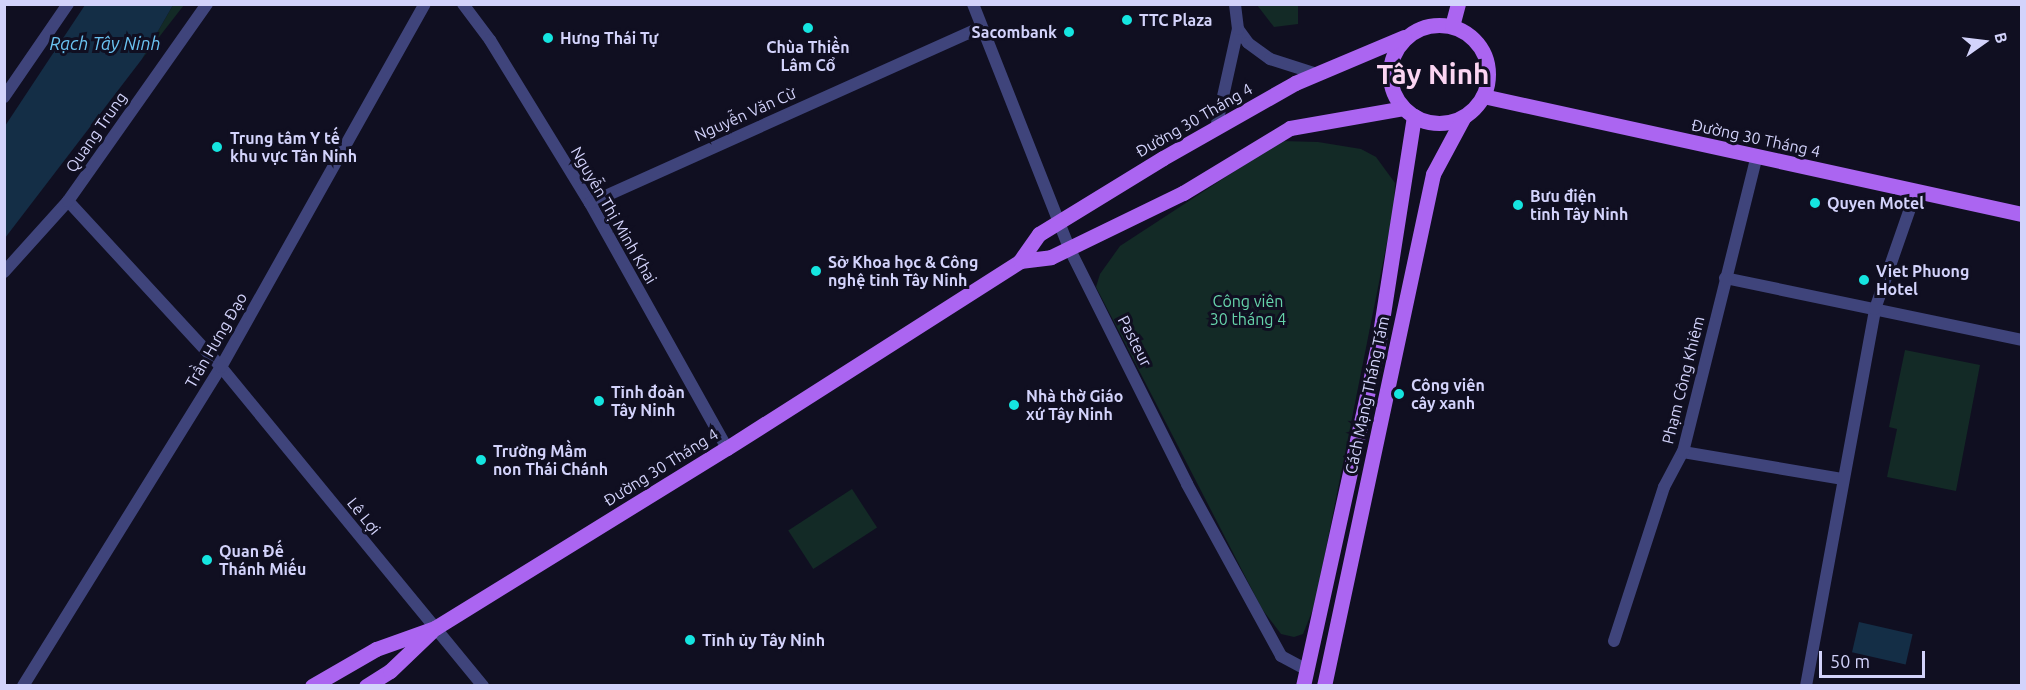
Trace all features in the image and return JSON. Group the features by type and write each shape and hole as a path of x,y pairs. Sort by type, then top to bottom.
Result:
{"main road":[{"path":"1452,26 1458,4"},
{"path":"1428,25 1452,26 1466,32 1484,53 1488,82 1483,96 1463,118 1436,123 1409,112 1391,86 1389,73 1392,59 1404,37 1428,25"},
{"name":"Đường 30 Tháng 4","path":"312,686 376,649 435,628 727,447 1020,261 1039,234 1216,128 1317,74 1404,37"},
{"name":"Đường 30 Tháng 4","path":"1483,96 2022,214"},
{"name":"Đường 30 Tháng 4","path":"1020,261 1045,259 1183,193 1290,128 1409,112"},
{"name":"Cách Mạng Tháng Tám","path":"1303,686 1378,346 1409,112"},
{"name":"Cách Mạng Tháng Tám","path":"1325,680 1433,174 1463,118"},
{"path":"366,686 390,671 435,628"},
{"path":"1305,669 1325,680"}],"street":[{"path":"4,97 68,4"},
{"name":"Quang Trung","path":"4,272 68,201 207,4"},
{"name":"Trần Hưng Đạo","path":"23,686 220,367 425,4"},
{"name":"Nguyễn Thị Minh Khai","path":"463,4 490,40 590,202 727,447"},
{"name":"Pasteur","path":"973,4 980,28 1058,222 1187,484 1281,656 1305,669"},
{"path":"1216,128 1238,28 1235,4"},
{"name":"Nguyễn Văn Cừ","path":"590,202 980,28"},
{"path":"1238,28 1248,43 1270,59 1317,74"},
{"name":"Phạm Công Khiêm","path":"1614,641 1664,487 1683,452 1757,156"},
{"path":"1806,686 1842,479 1875,309 1916,192"},
{"name":"Lê Lợi","path":"68,201 220,367 483,686"},
{"path":"1725,278 2022,339"},
{"path":"1683,452 1842,479"}],"green space":[{"path":"173,5 184,5 142,59"},
{"path":"1257,5 1298,5 1298,24 1274,27"},
{"name":"Công viên 30 tháng 4","path":"1281,141 1318,142 1361,149 1376,157 1395,183 1394,207 1315,604 1303,634 1294,637 1281,634 1262,609 1096,287 1100,274 1120,246"},
{"path":"1905,350 1980,365 1956,491 1887,477 1897,429 1889,427"},
{"path":"852,489 877,528 813,569 788,530"}],"water":[{"name":"Rạch Tây Ninh","path":"85,5 173,5 142,59 5,238 5,126"},
{"path":"1859,622 1913,634 1906,665 1852,652"}],"place":[{"name":"TTC Plaza","path":"1127,20"},
{"name":"Chùa Thiền Lâm Cổ","path":"808,28"},
{"name":"Sacombank","path":"1069,32"},
{"name":"Hưng Thái Tự","path":"548,38"},
{"name":"Trung tâm Y tế khu vực Tân Ninh","path":"217,147"},
{"name":"Quyen Motel","path":"1815,203"},
{"name":"Bưu điện tỉnh Tây Ninh","path":"1518,205"},
{"name":"Sở Khoa học & Công nghệ tỉnh Tây Ninh","path":"816,271"},
{"name":"Viet Phuong Hotel","path":"1864,280"},
{"name":"Công viên cây xanh","path":"1399,394"},
{"name":"Tỉnh đoàn Tây Ninh","path":"599,401"},
{"name":"Nhà thờ Giáo xứ Tây Ninh","path":"1014,405"},
{"name":"Trường Mầm non Thái Chánh","path":"481,460"},
{"name":"Quan Đế Thánh Miếu","path":"207,560"},
{"name":"Tỉnh ủy Tây Ninh","path":"690,640"}],"district":[{"name":"Tây Ninh","path":"1433,74"}]}
